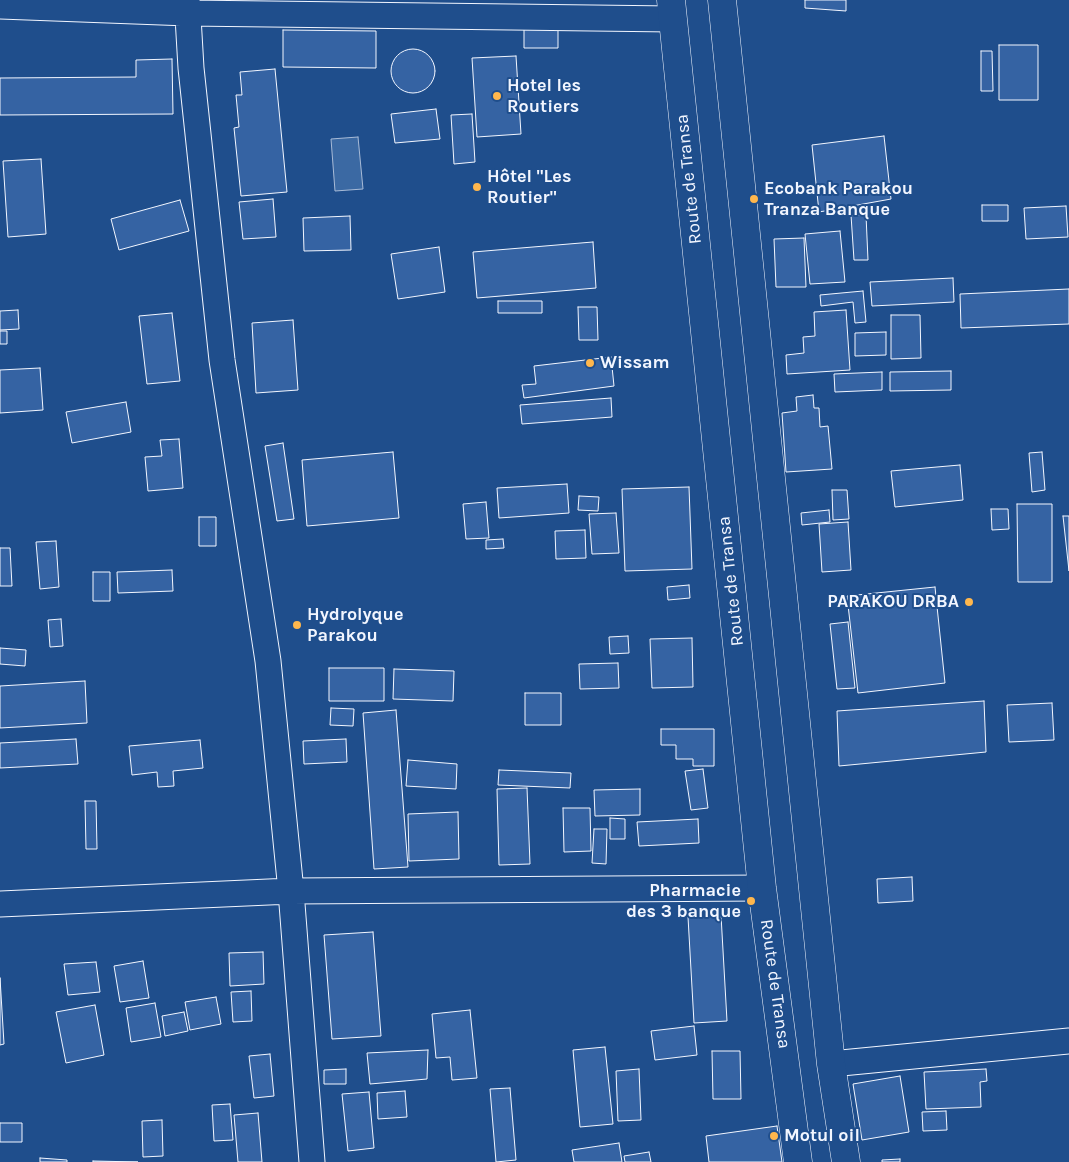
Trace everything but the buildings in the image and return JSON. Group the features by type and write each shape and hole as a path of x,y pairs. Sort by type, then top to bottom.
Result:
{"main road":[{"path":"722,0 831,1064 846,1162"},
{"name":"Route de Transa","path":"672,10 762,888 798,1162"}],"street":[{"path":"0,6 672,10"},
{"path":"187,7 191,68 222,360 268,661 291,891 312,1162"},
{"path":"0,904 291,891 762,888"},
{"path":"831,1064 1069,1041"}],"water":[{"path":"358,137 363,189 335,191 331,139"}],"place":[{"name":"Hotel les Routiers","path":"497,96"},
{"name":"Hôtel \"Les Routier\"","path":"477,187"},
{"name":"Ecobank Parakou Tranza Banque","path":"754,199"},
{"name":"Wissam","path":"590,363"},
{"name":"PARAKOU DRBA","path":"969,602"},
{"name":"Hydrolyque Parakou","path":"297,625"},
{"name":"Pharmacie des 3 banque","path":"751,901"},
{"name":"Motul oil","path":"774,1136"}]}
